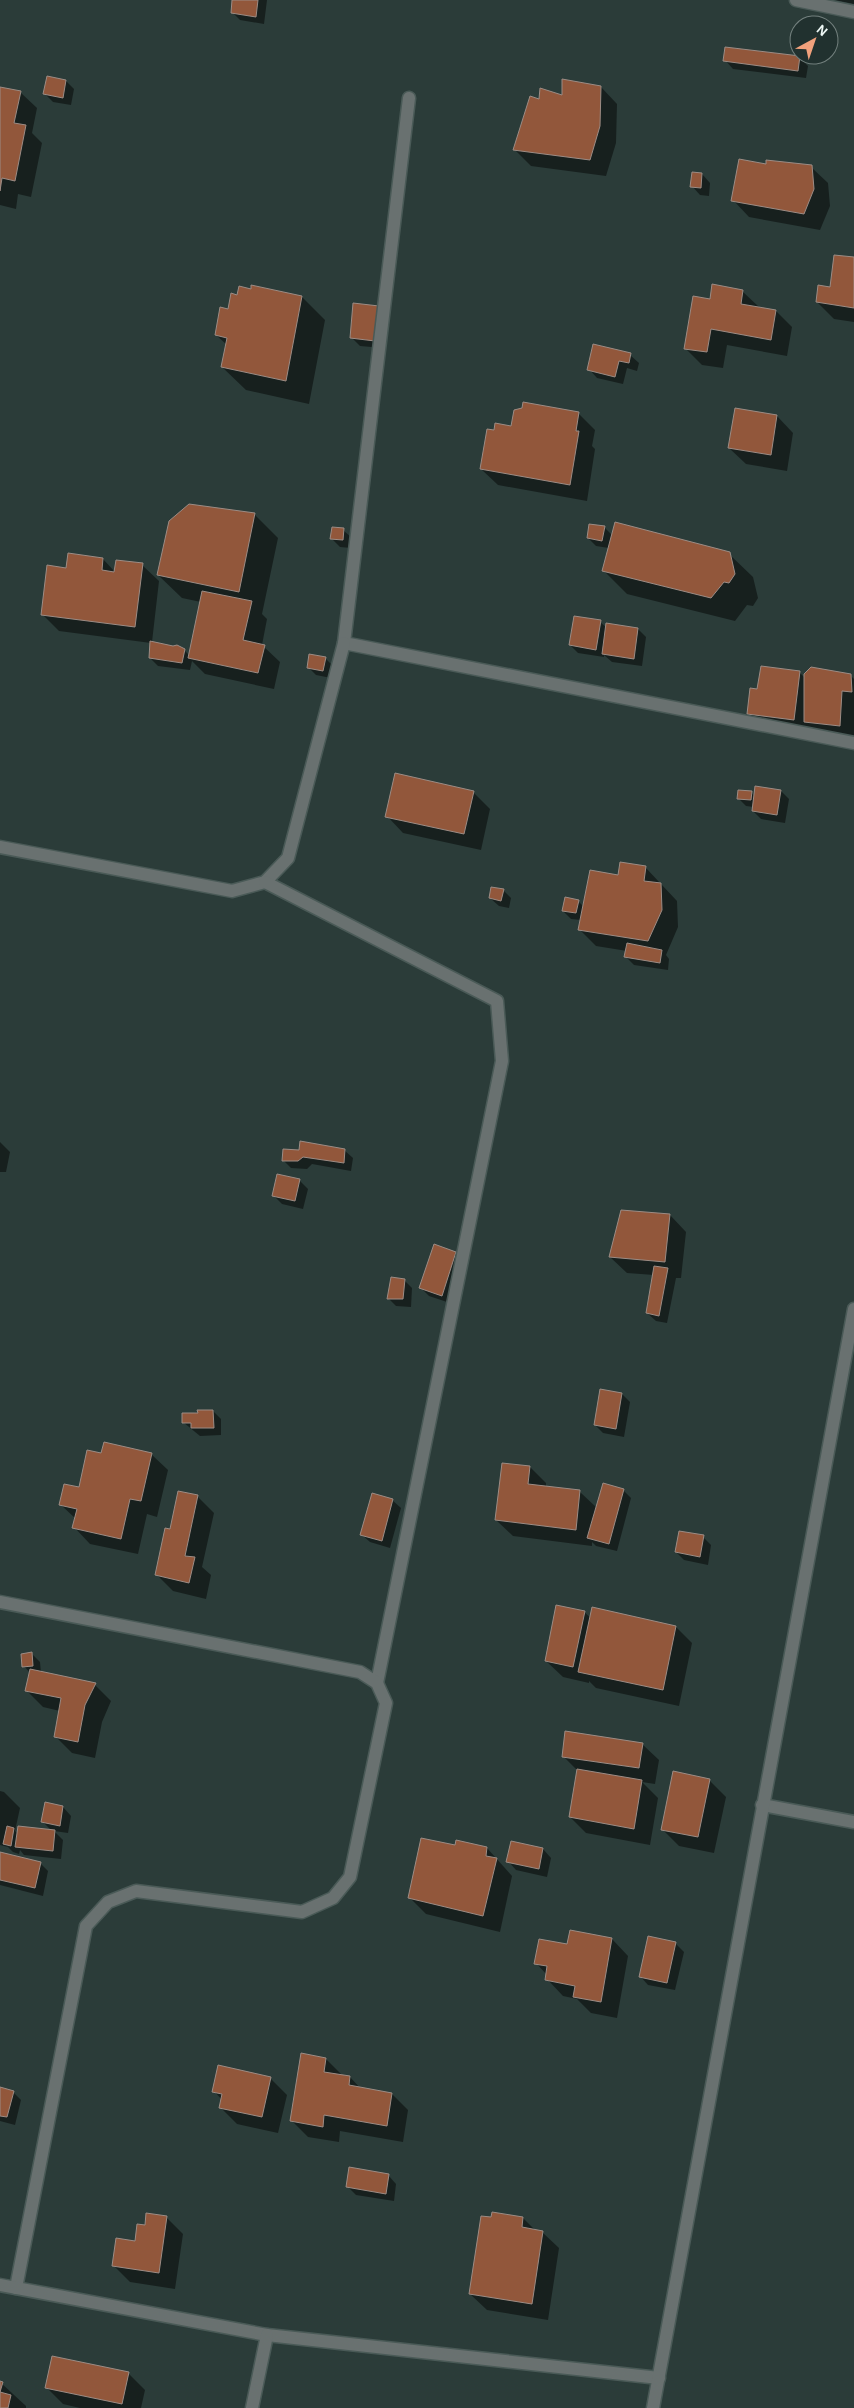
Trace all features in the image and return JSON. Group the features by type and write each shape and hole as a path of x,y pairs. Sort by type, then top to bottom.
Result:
{"street":[{"path":"796,0 854,12"},
{"path":"0,847 232,891 264,882 288,858 344,643 409,98"},
{"path":"344,643 854,743"},
{"path":"264,882 497,1001 502,1061 377,1683"},
{"path":"653,2408 854,1308"},
{"path":"0,1602 360,1672 377,1683 386,1703 350,1877 333,1898 302,1912 136,1891 108,1902 86,1926 16,2288"},
{"path":"762,1805 854,1822"},
{"path":"0,2285 267,2335 659,2378"},
{"path":"252,2408 267,2335"}],"building":[{"path":"232,0 258,0 256,17 231,13"},
{"path":"725,47 789,55 789,65 799,65 798,71 723,61"},
{"path":"47,76 66,80 63,98 43,94"},
{"path":"562,79 601,86 600,126 590,160 513,150 530,96 539,99 540,88 562,95"},
{"path":"0,87 21,91 14,123 26,125 15,181 2,178 0,191"},
{"path":"739,159 766,164 766,160 812,165 814,189 804,214 731,201"},
{"path":"692,172 702,173 701,188 690,187"},
{"path":"834,255 854,257 854,308 816,302 818,285 830,287"},
{"path":"712,284 743,290 741,304 776,310 771,340 711,329 707,352 684,349 693,296 710,299"},
{"path":"251,285 302,296 286,381 221,367 227,338 215,335 220,307 228,309 231,293 237,295 239,286 251,289"},
{"path":"353,303 379,306 375,341 350,338"},
{"path":"593,344 631,353 629,363 619,361 615,377 587,370"},
{"path":"523,402 579,412 576,431 579,431 570,485 480,469 487,429 494,430 495,423 511,426 514,410 522,408"},
{"path":"735,408 777,415 771,455 728,448"},
{"path":"189,504 255,513 239,592 157,575 169,521"},
{"path":"615,522 730,552 735,574 729,583 724,582 711,598 602,571"},
{"path":"589,524 605,526 602,541 587,538"},
{"path":"332,527 344,528 343,540 330,539"},
{"path":"68,553 103,558 102,570 114,572 116,560 143,563 135,627 41,615 47,565 66,568"},
{"path":"202,591 252,601 243,640 265,645 258,673 188,658"},
{"path":"574,616 601,620 596,650 569,645"},
{"path":"606,623 638,628 634,659 602,654"},
{"path":"150,641 173,646 177,645 185,649 182,663 149,658"},
{"path":"309,654 326,657 323,671 307,668"},
{"path":"761,666 800,671 794,720 747,714 750,688 757,689"},
{"path":"811,667 851,674 852,692 842,691 840,726 804,722 804,674"},
{"path":"395,773 474,791 464,834 385,817"},
{"path":"755,786 781,790 777,815 752,811"},
{"path":"738,790 752,791 751,800 737,799"},
{"path":"620,862 646,866 644,881 661,883 662,910 648,941 578,930 590,870 618,875"},
{"path":"491,887 504,889 501,901 489,898"},
{"path":"565,897 579,900 576,913 562,911"},
{"path":"627,943 662,950 660,963 624,957"},
{"path":"300,1141 345,1149 344,1163 303,1157 298,1161 282,1161 283,1149 299,1150"},
{"path":"277,1174 300,1179 295,1201 272,1196"},
{"path":"621,1210 670,1214 665,1262 609,1257"},
{"path":"434,1244 456,1252 442,1296 419,1288"},
{"path":"654,1266 668,1268 659,1316 646,1313"},
{"path":"391,1277 405,1279 403,1299 387,1299"},
{"path":"600,1389 622,1393 616,1429 594,1425"},
{"path":"197,1410 213,1410 214,1428 191,1428 191,1423 182,1423 182,1413 198,1413"},
{"path":"104,1442 152,1453 141,1501 130,1499 121,1539 72,1528 77,1509 59,1505 64,1484 79,1487 87,1450 101,1453"},
{"path":"502,1463 530,1466 528,1484 580,1490 576,1530 495,1520"},
{"path":"603,1483 624,1489 609,1544 587,1538"},
{"path":"178,1491 198,1495 185,1556 195,1557 189,1583 155,1575 165,1528 170,1529"},
{"path":"372,1493 393,1499 382,1541 360,1535"},
{"path":"679,1531 704,1535 700,1557 675,1552"},
{"path":"556,1605 585,1611 573,1667 545,1661"},
{"path":"592,1607 676,1626 663,1690 578,1672"},
{"path":"32,1652 33,1666 22,1667 21,1654"},
{"path":"30,1669 96,1683 85,1705 78,1742 54,1737 61,1698 25,1691"},
{"path":"565,1731 643,1743 639,1768 562,1757"},
{"path":"577,1769 642,1780 634,1829 569,1817"},
{"path":"673,1771 710,1779 698,1837 661,1830"},
{"path":"45,1802 63,1806 60,1826 41,1822"},
{"path":"7,1826 14,1828 11,1846 3,1844"},
{"path":"18,1826 55,1830 53,1851 15,1847"},
{"path":"421,1838 455,1845 456,1840 487,1847 486,1856 497,1858 483,1916 408,1898"},
{"path":"511,1841 543,1848 539,1869 506,1862"},
{"path":"0,1852 41,1862 35,1888 0,1880"},
{"path":"570,1930 612,1938 601,2002 573,1997 575,1986 545,1980 547,1966 534,1964 539,1939 567,1944"},
{"path":"648,1936 676,1942 667,1983 639,1977"},
{"path":"301,2053 326,2058 324,2072 350,2076 349,2085 392,2093 387,2126 324,2115 323,2127 290,2121"},
{"path":"218,2065 271,2077 262,2117 219,2108 222,2094 212,2092"},
{"path":"0,2087 14,2091 7,2117 0,2116"},
{"path":"349,2167 389,2174 386,2194 346,2187"},
{"path":"492,2212 523,2217 522,2227 543,2231 532,2304 469,2294 481,2216 491,2217"},
{"path":"146,2213 167,2216 159,2273 112,2266 116,2238 135,2241 137,2224 145,2225"},
{"path":"52,2356 129,2372 122,2404 45,2388"},
{"path":"0,2381 3,2382 0,2392"},
{"path":"0,2392 11,2395 8,2408 0,2408"}]}
